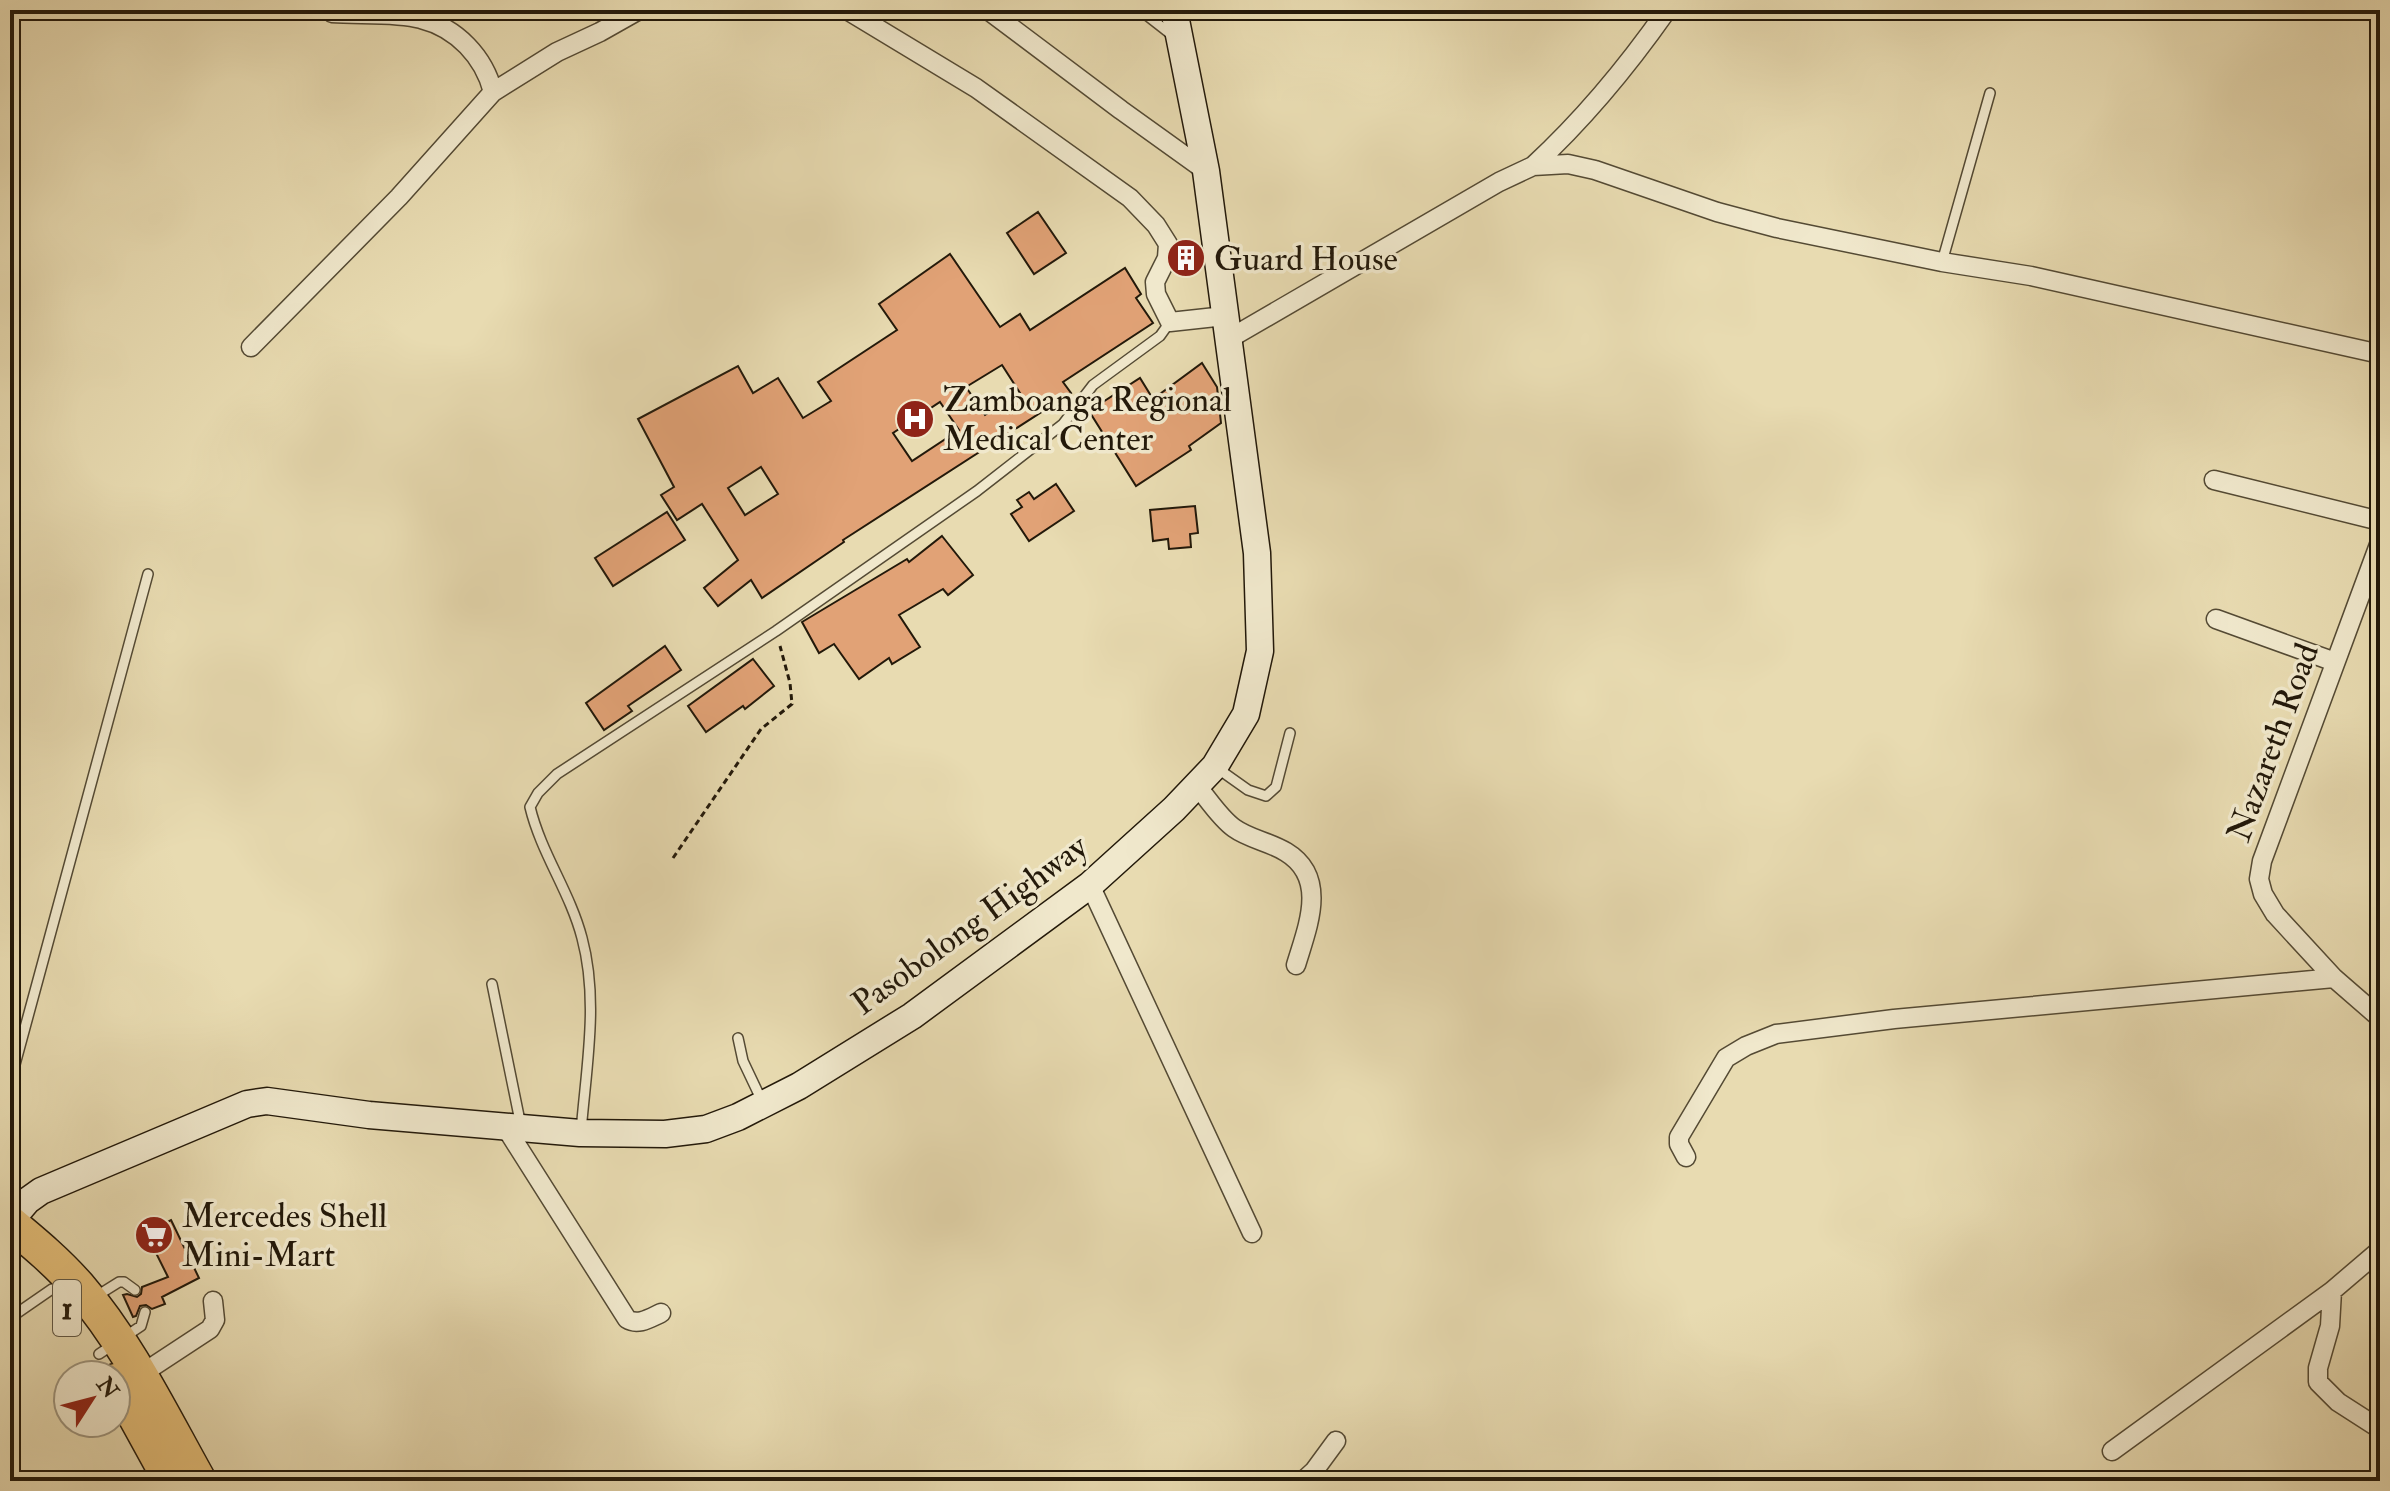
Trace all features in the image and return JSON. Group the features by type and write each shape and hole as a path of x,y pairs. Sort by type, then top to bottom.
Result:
{"highway":[{"name":"1","path":"10,1222 42,1249 70,1300 113,1359"},
{"name":"1","path":"10,1252 70,1300"},
{"name":"1","path":"132,1386 199,1481"},
{"name":"1","path":"132,1397 171,1481"}],"street":[{"path":"251,347 399,197 493,92 557,52 639,10"},
{"path":"847,10 976,88 1130,198 1156,225 1168,244 1167,258 1155,282 1156,294 1170,322 1226,328 1533,166 1565,137 1616,81 1667,10"},
{"path":"988,10 1206,171"},
{"name":"Pasobolong Highway","path":"10,1222 27,1201 41,1191 247,1104 267,1101 369,1115 580,1133 665,1134 706,1129 799,1086 912,1016 1090,885 1197,786 1215,766 1246,714 1260,651 1257,553 1206,171 1174,10"},
{"path":"332,13 420,18 441,26 477,55 488,71 493,92"},
{"path":"1533,166 1568,164 1777,228 1942,262 2031,276 2380,354"},
{"path":"2214,480 2380,521"},
{"name":"Nazareth Road","path":"2380,542 2262,861 2259,879 2263,894 2275,914 2334,978 2380,1018"},
{"path":"2216,619 2335,662"},
{"path":"1197,786 1234,828 1288,853 1305,871 1312,889 1313,908 1296,965"},
{"path":"1090,885 1252,1233"},
{"path":"1686,1157 1679,1137 1726,1058 1776,1034 1894,1019 2334,978"},
{"path":"514,1128 627,1319 641,1322 661,1313"},
{"path":"2112,1451 2332,1291 2380,1250"},
{"path":"2332,1291 2330,1326 2318,1368 2318,1382 2338,1402 2380,1429"},
{"path":"132,1359 210,1329 215,1320 213,1301"},
{"path":"1303,1481 1336,1441"}],"lane":[{"path":"1140,10 1179,41"},
{"path":"1942,262 1990,93"},
{"path":"580,1133 591,1006 589,969 582,935 536,832 530,807 538,793 557,774 776,631 977,491 1063,424 1093,385 1160,336 1170,322"},
{"path":"10,1083 148,574"},
{"path":"1215,766 1248,790 1266,796 1276,787 1290,733"},
{"path":"492,984 514,1128"},
{"path":"738,1038 743,1061 764,1104"},
{"path":"10,1318 119,1282 135,1290"},
{"path":"121,1359 145,1320 145,1312"}],"path":[{"path":"673,858 761,729 792,704 790,683 776,631"}],"building":[{"path":"1038,212 1066,253 1034,274 1007,233"},
{"name":"Guard House","path":"1180,250 1195,250 1196,266 1178,266"},
{"path":"950,254 1000,327 1020,314 1030,330 1125,268 1141,294 1136,298 1153,323 1063,382 1071,393 843,540 762,598 751,580 718,606 704,588 738,560 702,504 677,520 661,495 674,487 638,419 738,366 753,393 778,378 803,418 831,401 818,382 897,330 879,304","holes":["1002,365 1020,393 985,415 966,387","940,402 959,430 912,461 893,433","761,467 778,494 745,515 728,488"]},
{"path":"1202,363 1217,387 1221,423 1189,446 1191,450 1136,486 1089,411 1140,378 1153,399"},
{"path":"1056,484 1074,511 1029,541 1011,514 1022,507 1017,500 1029,492 1034,499"},
{"path":"1195,506 1198,533 1190,534 1191,547 1169,549 1168,539 1153,541 1150,510"},
{"path":"667,512 685,540 613,586 595,558"},
{"path":"942,536 973,575 948,595 943,589 899,615 920,647 892,664 889,658 859,679 834,644 819,653 802,622 907,559 909,562"},
{"path":"665,646 681,670 628,706 632,711 604,730 586,703"},
{"path":"753,659 774,686 745,709 743,706 706,732 688,706"},
{"path":"171,1220 199,1278 162,1297 165,1304 152,1309 146,1305 140,1306 133,1317 123,1295 137,1297 142,1287 168,1277 146,1233"}],"place":[{"name":"Guard House","path":"1186,258"},
{"name":"Zamboanga Regional Medical Center","path":"915,419"},
{"name":"Mercedes Shell Mini-Mart","path":"154,1235"}]}
